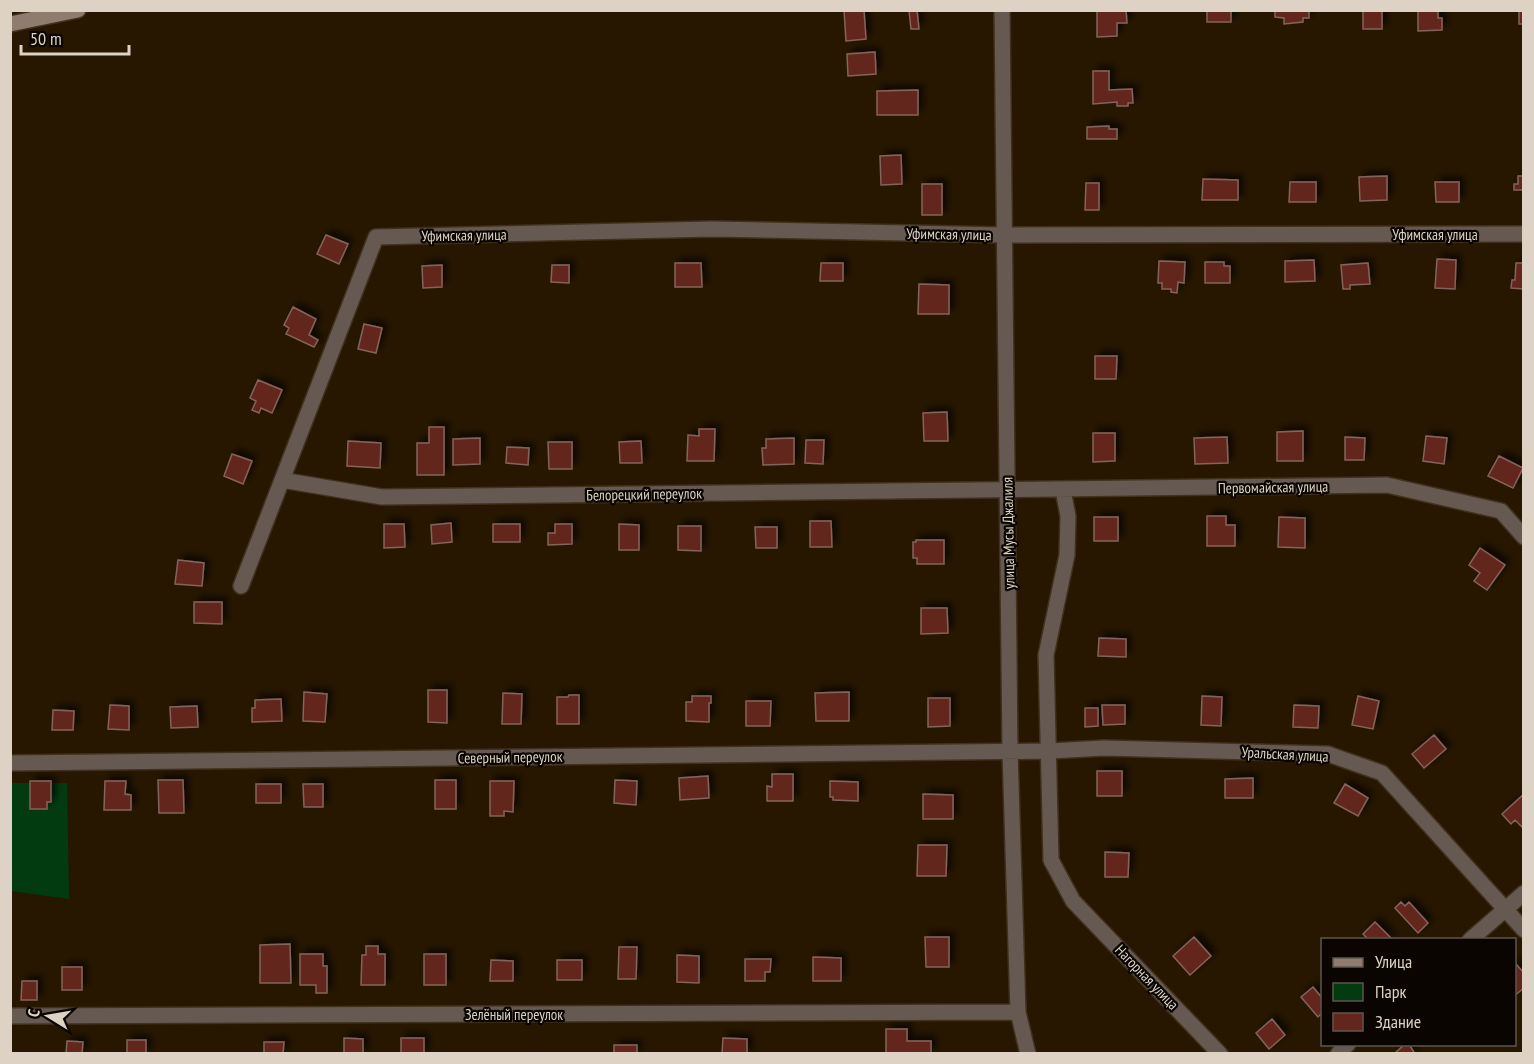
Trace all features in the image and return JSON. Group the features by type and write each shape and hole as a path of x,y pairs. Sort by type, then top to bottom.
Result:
{"main road":[{"path":"10,24 78,10"}],"street":[{"name":"улица Мусы Джалиля","path":"1002,10 1010,751 1018,1012 1028,1053"},
{"name":"Уфимская улица","path":"282,480 376,237 712,229 1004,235 1524,234"},
{"name":"Белорецкий переулок","path":"282,480 382,497 1008,491"},
{"path":"241,586 282,480"},
{"name":"Первомайская улица","path":"1008,491 1387,485 1501,512 1524,537"},
{"name":"Нагорная улица","path":"1063,490 1068,516 1067,555 1046,655 1051,860 1073,901 1220,1053"},
{"name":"Уральская улица","path":"1010,751 1050,752 1104,748 1328,754 1382,773 1524,930"},
{"name":"Северный переулок","path":"10,763 1010,751"},
{"path":"1471,938 1524,893"},
{"name":"Зелёный переулок","path":"10,1016 1018,1012"}],"green space":[{"path":"11,783 67,783 69,899 11,891"}],"building":[{"path":"844,10 864,10 866,39 846,41"},
{"path":"917,10 919,29 911,29 909,11"},
{"path":"1097,10 1126,10 1127,23 1117,23 1117,36 1097,37"},
{"path":"1207,10 1231,10 1231,22 1207,22"},
{"path":"1275,10 1309,10 1309,18 1303,18 1303,22 1284,24 1284,18 1275,17"},
{"path":"1363,10 1382,10 1382,29 1363,29"},
{"path":"1418,10 1438,10 1438,18 1442,18 1442,30 1418,31"},
{"path":"1519,11 1524,11 1524,24 1519,24"},
{"path":"875,52 876,74 848,76 847,54"},
{"path":"1093,71 1109,71 1109,90 1132,89 1133,103 1128,103 1128,106 1117,106 1117,102 1093,104"},
{"path":"918,90 918,115 877,115 877,91"},
{"path":"1109,126 1109,129 1117,129 1117,139 1087,139 1087,127"},
{"path":"901,155 902,184 881,185 880,156"},
{"path":"1387,176 1387,200 1360,201 1359,177"},
{"path":"1518,176 1524,176 1524,198 1523,190 1514,190 1514,184 1518,184"},
{"path":"1203,179 1238,180 1238,200 1202,200"},
{"path":"1290,182 1316,182 1316,202 1289,202"},
{"path":"1435,182 1459,182 1459,202 1436,202"},
{"path":"1086,183 1099,183 1099,210 1085,210"},
{"path":"922,184 942,184 942,215 922,215"},
{"path":"326,235 348,244 339,264 317,254"},
{"path":"1437,259 1456,260 1455,289 1435,288"},
{"path":"1314,260 1315,281 1285,282 1285,261"},
{"path":"1159,261 1185,262 1184,283 1178,282 1177,293 1171,292 1171,289 1162,289 1162,283 1158,283"},
{"path":"1205,262 1224,262 1224,266 1230,266 1230,283 1205,283"},
{"path":"675,263 701,263 702,287 675,287"},
{"path":"821,263 843,263 843,281 820,281"},
{"path":"1368,263 1370,284 1350,285 1350,289 1343,289 1341,265"},
{"path":"1516,263 1524,263 1524,289 1511,288 1512,280 1515,280"},
{"path":"442,265 442,287 423,288 422,266"},
{"path":"552,265 569,265 569,283 551,282"},
{"path":"919,284 949,285 949,314 918,314"},
{"path":"293,307 316,319 309,335 318,340 314,347 286,334 289,328 284,325"},
{"path":"364,324 382,328 376,353 358,349"},
{"path":"1095,356 1117,356 1116,379 1095,379"},
{"path":"258,380 282,390 272,413 261,408 259,413 252,410 256,401 250,398"},
{"path":"947,412 948,441 924,441 923,413"},
{"path":"429,427 444,427 444,475 417,475 417,443 429,443"},
{"path":"699,429 715,429 714,461 687,461 688,435 699,436"},
{"path":"1303,431 1303,461 1277,461 1277,432"},
{"path":"1093,433 1115,433 1115,461 1093,462"},
{"path":"1426,436 1447,438 1444,464 1423,461"},
{"path":"1227,437 1228,463 1195,464 1194,438"},
{"path":"1345,437 1365,438 1364,460 1345,460"},
{"path":"480,438 480,464 453,465 453,439"},
{"path":"794,438 794,464 763,465 762,448 766,448 766,439"},
{"path":"806,440 824,440 823,464 805,463"},
{"path":"348,441 381,443 380,468 347,466"},
{"path":"641,441 642,463 620,463 619,442"},
{"path":"548,442 572,442 572,469 549,469"},
{"path":"507,447 529,448 528,465 506,463"},
{"path":"232,454 252,461 243,484 224,476"},
{"path":"1499,456 1523,468 1513,488 1488,476"},
{"path":"1207,516 1226,516 1226,525 1235,525 1235,546 1207,546"},
{"path":"1094,517 1118,517 1118,541 1094,541"},
{"path":"1279,517 1305,518 1305,548 1278,547"},
{"path":"810,521 831,521 832,547 810,547"},
{"path":"451,523 452,542 432,544 431,525"},
{"path":"384,524 404,524 405,547 384,548"},
{"path":"493,524 520,524 520,542 493,542"},
{"path":"555,524 572,524 572,544 548,545 548,533 555,533"},
{"path":"619,524 639,525 639,550 619,550"},
{"path":"678,526 701,526 701,551 678,550"},
{"path":"755,527 777,527 777,548 756,548"},
{"path":"916,540 944,540 944,564 917,564 917,558 913,558 913,542"},
{"path":"1480,548 1505,565 1487,590 1474,581 1480,573 1469,565"},
{"path":"178,560 204,563 202,586 175,584"},
{"path":"194,602 222,602 222,624 194,623"},
{"path":"921,608 947,608 948,633 921,634"},
{"path":"1099,638 1126,639 1126,657 1098,656"},
{"path":"428,690 447,690 447,723 428,722"},
{"path":"304,692 327,694 325,722 303,721"},
{"path":"849,692 849,721 816,721 815,693"},
{"path":"503,693 522,694 521,724 502,724"},
{"path":"579,695 579,724 557,724 557,697 568,697"},
{"path":"692,696 711,696 709,722 686,721 686,702 692,702"},
{"path":"1202,696 1222,697 1221,726 1201,725"},
{"path":"1358,696 1379,701 1373,729 1352,725"},
{"path":"928,698 950,698 950,726 928,727"},
{"path":"281,699 282,721 252,722 252,708 255,708 255,700"},
{"path":"746,701 771,701 770,726 746,726"},
{"path":"110,705 129,706 129,730 108,729"},
{"path":"1102,705 1125,705 1125,724 1103,725"},
{"path":"1294,705 1319,706 1318,728 1293,727"},
{"path":"197,706 198,727 171,728 170,707"},
{"path":"1085,708 1098,708 1098,726 1085,727"},
{"path":"53,710 74,711 73,730 52,730"},
{"path":"1434,735 1446,749 1424,768 1412,754"},
{"path":"1097,771 1122,771 1122,796 1097,796"},
{"path":"772,774 793,774 793,801 767,801 767,786 772,787"},
{"path":"708,776 709,798 680,800 679,778"},
{"path":"1253,778 1253,798 1225,798 1225,779"},
{"path":"158,780 183,780 184,813 159,813"},
{"path":"435,780 456,780 456,809 435,809"},
{"path":"615,780 637,781 636,805 614,803"},
{"path":"30,781 51,781 51,802 47,802 47,809 30,809"},
{"path":"105,781 126,781 125,794 131,795 131,810 104,810"},
{"path":"490,781 514,781 513,812 504,811 504,816 490,816"},
{"path":"830,781 858,782 858,801 833,800 833,797 830,797"},
{"path":"256,784 281,784 281,803 256,803"},
{"path":"303,784 323,784 323,807 304,807"},
{"path":"1345,784 1368,798 1358,816 1334,803"},
{"path":"923,794 953,795 953,819 923,819"},
{"path":"1524,794 1523,828 1515,820 1511,824 1502,814"},
{"path":"918,845 947,845 946,876 917,876"},
{"path":"1105,852 1129,853 1128,877 1105,877"},
{"path":"1401,902 1405,906 1409,902 1428,923 1418,933 1395,908"},
{"path":"1375,922 1391,938 1367,938 1363,934"},
{"path":"925,937 949,937 949,967 926,967"},
{"path":"1194,937 1211,956 1190,975 1173,956"},
{"path":"290,944 291,983 260,983 260,945"},
{"path":"366,946 378,946 378,954 385,954 385,985 361,985 362,955 366,955"},
{"path":"619,947 637,947 636,979 618,979"},
{"path":"300,954 323,954 323,966 327,966 327,993 316,993 316,985 300,985"},
{"path":"424,954 446,954 446,985 424,985"},
{"path":"677,955 699,956 699,983 677,982"},
{"path":"813,957 841,958 841,981 813,981"},
{"path":"745,959 771,959 770,972 765,972 765,981 745,981"},
{"path":"491,960 513,961 513,981 490,981"},
{"path":"557,960 582,960 582,980 557,980"},
{"path":"1516,964 1524,973 1524,988 1516,994"},
{"path":"62,967 82,967 82,990 62,990"},
{"path":"22,981 37,981 37,1000 21,1000"},
{"path":"1313,987 1321,997 1321,1014 1318,1017 1301,997"},
{"path":"1272,1019 1285,1035 1269,1049 1256,1033"},
{"path":"886,1029 907,1029 907,1041 931,1041 931,1054 886,1053"},
{"path":"344,1038 363,1039 363,1054 344,1054"},
{"path":"401,1038 424,1038 424,1054 401,1054"},
{"path":"723,1038 747,1039 747,1054 722,1054"},
{"path":"127,1040 146,1040 146,1054 127,1054"},
{"path":"67,1041 83,1042 82,1054 66,1054"},
{"path":"264,1042 284,1042 283,1054 264,1054"},
{"path":"614,1045 637,1045 637,1054 614,1054"},
{"path":"1403,1046 1410,1046 1415,1054 1394,1054"}]}
